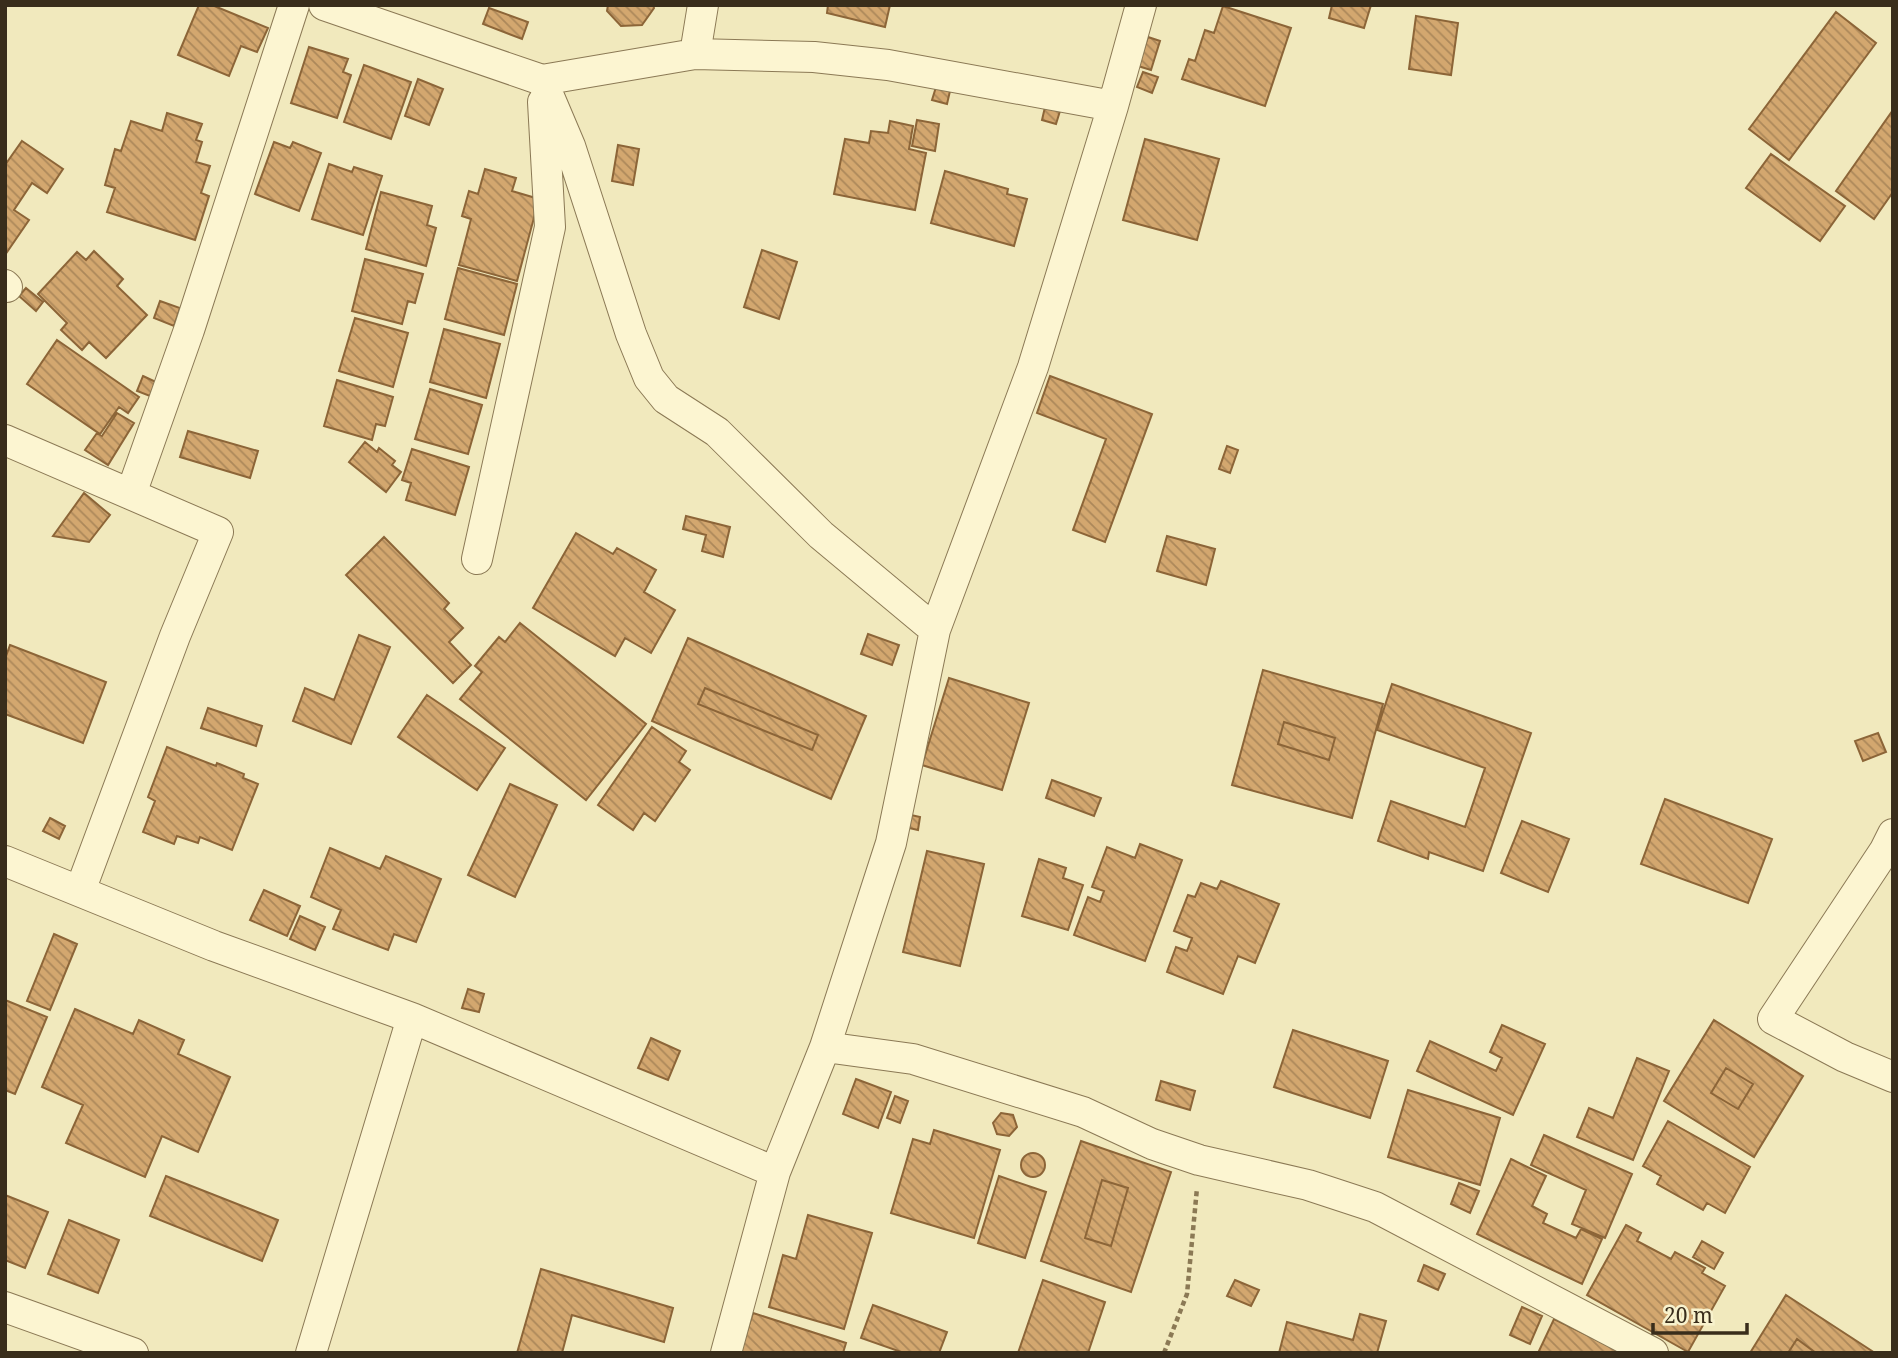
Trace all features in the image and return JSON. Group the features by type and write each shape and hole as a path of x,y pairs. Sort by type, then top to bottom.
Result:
{"street":[{"path":"131,494 189,330 294,5"},
{"path":"324,5 542,80 695,54 814,57 888,65 1113,106"},
{"path":"695,54 704,5"},
{"path":"726,1353 775,1172 825,1047 891,843 935,630 1033,367 1141,5"},
{"path":"477,559 550,227 542,80"},
{"path":"542,80 570,146 631,334 649,378 666,399 717,432 821,535 935,630"},
{"path":"5,440 218,532 175,636 80,891"},
{"path":"1893,834 1773,1019 1844,1057 1893,1077"},
{"path":"5,861 214,946 412,1018 775,1172"},
{"path":"311,1353 412,1018"},
{"path":"825,1047 913,1059 1083,1112 1152,1144 1199,1160 1308,1185 1375,1207 1653,1353"},
{"path":"5,1307 132,1353"}],"path":[{"path":"1164,1353 1187,1294 1199,1160"}],"building":[{"path":"199,5 212,5 268,28 257,52 241,46 229,76 178,55"},
{"path":"608,5 653,5 654,8 642,25 621,26 607,11"},
{"path":"828,5 890,5 885,27 827,13"},
{"path":"1332,5 1371,5 1364,28 1329,18"},
{"path":"1223,6 1291,28 1265,106 1182,79 1189,59 1195,61 1205,30 1214,33"},
{"path":"489,8 528,22 522,39 483,24"},
{"path":"1836,12 1876,43 1789,160 1749,129"},
{"path":"1416,16 1458,23 1451,75 1409,69"},
{"path":"1148,37 1160,41 1151,70 1138,66"},
{"path":"309,47 348,59 343,72 351,75 337,118 291,103"},
{"path":"364,65 411,82 391,139 344,122"},
{"path":"1143,72 1158,77 1152,93 1137,87"},
{"path":"418,79 443,89 429,125 405,116"},
{"path":"936,87 950,91 947,104 932,100"},
{"path":"1045,107 1060,111 1056,124 1042,120"},
{"path":"1893,110 1893,192 1874,219 1836,191"},
{"path":"167,113 202,124 196,140 202,142 196,162 210,166 201,193 209,196 195,240 107,212 115,188 105,185 115,149 121,151 131,121 162,131"},
{"path":"917,120 939,124 935,151 912,146"},
{"path":"890,121 913,126 909,149 926,153 915,210 834,194 845,139 869,143 871,131 888,133"},
{"path":"1145,139 1219,159 1197,240 1123,220"},
{"path":"22,141 63,169 47,193 32,183 14,210 29,220 5,255 5,165"},
{"path":"274,142 290,148 293,142 321,153 299,211 255,194"},
{"path":"618,145 639,149 633,185 612,181"},
{"path":"1771,154 1845,206 1820,241 1746,188"},
{"path":"329,164 352,172 354,167 382,176 363,235 312,219"},
{"path":"485,169 516,178 512,191 539,199 517,281 459,265 471,219 462,216 469,191 478,194"},
{"path":"945,171 1008,189 1007,194 1027,199 1014,246 931,223"},
{"path":"381,192 432,206 427,225 436,228 426,266 366,249"},
{"path":"762,250 797,262 779,319 744,307"},
{"path":"94,251 123,279 117,286 147,315 106,358 89,342 82,350 61,330 67,323 38,294 77,252 86,260"},
{"path":"365,259 423,274 415,303 408,301 402,324 352,311"},
{"path":"458,268 517,284 504,335 445,319"},
{"path":"26,288 43,302 36,311 19,296"},
{"path":"160,301 180,308 174,326 154,318"},
{"path":"355,318 408,333 393,387 339,371"},
{"path":"444,329 500,344 486,398 430,382"},
{"path":"57,340 139,397 128,413 119,407 100,434 27,384"},
{"path":"143,376 156,382 150,396 137,391"},
{"path":"1050,376 1152,414 1105,542 1073,530 1106,439 1037,413"},
{"path":"337,380 393,397 385,426 376,424 372,440 324,426"},
{"path":"430,389 482,405 468,454 415,439"},
{"path":"117,413 134,423 108,465 85,450 97,433 102,436"},
{"path":"188,431 258,451 250,478 180,457"},
{"path":"365,442 377,452 379,448 395,461 392,465 401,472 386,492 349,462"},
{"path":"1227,446 1238,450 1230,473 1219,469"},
{"path":"412,449 469,467 455,515 406,500 411,483 402,480"},
{"path":"84,493 110,515 89,542 53,536"},
{"path":"686,516 730,527 723,557 702,551 706,535 683,529"},
{"path":"576,533 613,554 617,548 656,570 644,592 675,610 651,653 625,638 615,656 533,608"},
{"path":"1167,536 1215,549 1206,585 1157,571"},
{"path":"384,537 449,603 444,609 463,628 449,642 471,665 453,683 346,575"},
{"path":"520,623 646,724 586,800 460,699 482,672 475,666 499,637 505,642"},
{"path":"868,634 899,645 892,665 861,654"},
{"path":"359,635 390,647 351,744 293,721 305,688 334,700"},
{"path":"688,638 866,716 831,799 652,721","holes":["705,688 818,735 812,750 698,704"]},
{"path":"10,645 106,682 83,743 5,714 5,659"},
{"path":"1263,670 1383,704 1352,818 1232,785","holes":["1284,722 1335,738 1329,760 1278,744"]},
{"path":"949,678 1029,703 1002,790 922,765"},
{"path":"1392,684 1531,733 1483,871 1429,852 1428,859 1378,841 1391,801 1465,827 1485,768 1377,730"},
{"path":"705,688 818,735 812,750 698,704"},
{"path":"427,695 505,748 477,790 398,737"},
{"path":"208,708 262,726 256,746 201,728"},
{"path":"1284,722 1335,738 1329,760 1278,744"},
{"path":"652,727 686,751 679,762 690,770 655,821 644,813 633,830 598,805"},
{"path":"1878,733 1886,752 1863,761 1855,741"},
{"path":"167,747 216,766 217,763 244,774 243,778 258,784 232,850 200,837 198,843 177,836 174,844 143,832 155,801 148,797"},
{"path":"1052,780 1101,798 1094,816 1046,798"},
{"path":"510,784 557,805 515,897 468,875"},
{"path":"1665,799 1772,839 1748,903 1641,864"},
{"path":"911,815 920,817 918,830 909,828"},
{"path":"50,818 65,826 59,839 43,831"},
{"path":"1522,821 1569,839 1548,892 1501,873"},
{"path":"1140,844 1182,860 1145,961 1074,935 1088,897 1100,902 1104,891 1092,887 1107,847 1135,858"},
{"path":"330,848 380,869 386,856 441,879 416,942 394,934 388,950 333,929 341,910 311,897"},
{"path":"927,851 984,864 960,966 903,952"},
{"path":"1039,859 1066,868 1063,878 1083,885 1068,930 1022,916"},
{"path":"1221,881 1279,904 1255,963 1238,956 1223,994 1167,972 1176,947 1187,951 1192,938 1174,931 1188,895 1195,897 1201,883 1217,889"},
{"path":"264,890 300,906 287,936 250,920"},
{"path":"300,916 325,927 315,950 290,939"},
{"path":"54,934 77,944 50,1010 27,1001"},
{"path":"468,989 484,994 479,1012 462,1008"},
{"path":"5,1000 47,1017 15,1094 5,1090"},
{"path":"75,1009 133,1034 139,1020 184,1040 178,1054 230,1077 198,1152 162,1136 145,1177 66,1143 83,1105 42,1087"},
{"path":"1714,1020 1803,1076 1754,1157 1664,1101","holes":["1726,1068 1753,1084 1738,1109 1711,1093"]},
{"path":"1502,1025 1545,1044 1513,1115 1417,1071 1430,1041 1496,1071 1502,1058 1490,1052"},
{"path":"1293,1030 1388,1061 1370,1118 1274,1087"},
{"path":"651,1038 680,1051 668,1080 638,1068"},
{"path":"1637,1058 1669,1071 1633,1160 1577,1137 1589,1108 1613,1118"},
{"path":"1726,1068 1753,1084 1738,1109 1711,1093"},
{"path":"856,1079 891,1092 878,1128 843,1114"},
{"path":"1161,1081 1195,1091 1190,1110 1156,1100"},
{"path":"1408,1090 1500,1118 1480,1185 1388,1157"},
{"path":"895,1096 908,1101 900,1123 887,1118"},
{"path":"1001,1113 1013,1115 1017,1127 1009,1136 997,1134 993,1123"},
{"path":"1668,1121 1750,1167 1725,1213 1707,1203 1703,1210 1657,1184 1661,1176 1643,1166"},
{"path":"934,1130 1000,1150 974,1238 891,1213 913,1139 930,1144"},
{"path":"1544,1135 1632,1174 1605,1238 1572,1224 1586,1190 1531,1165"},
{"path":"1081,1141 1171,1172 1131,1292 1041,1261","holes":["1102,1180 1128,1188 1111,1246 1085,1238"]},
{"path":"1033,1153 1042,1156 1045,1165 1042,1174 1033,1177 1024,1174 1021,1165 1024,1156"},
{"path":"1511,1159 1546,1176 1532,1206 1547,1214 1543,1223 1576,1238 1581,1229 1602,1239 1582,1284 1477,1234"},
{"path":"166,1176 278,1220 262,1261 150,1216"},
{"path":"999,1176 1046,1192 1025,1258 978,1243"},
{"path":"1102,1180 1128,1188 1111,1246 1085,1238"},
{"path":"1459,1183 1479,1191 1470,1213 1451,1204"},
{"path":"5,1195 48,1212 25,1268 5,1260"},
{"path":"808,1215 872,1233 844,1329 769,1307 783,1255 796,1259"},
{"path":"69,1220 119,1240 98,1293 48,1274"},
{"path":"1626,1225 1641,1233 1637,1241 1671,1259 1675,1252 1705,1268 1702,1273 1725,1286 1688,1352 1587,1295"},
{"path":"1702,1241 1723,1253 1714,1269 1693,1257"},
{"path":"1424,1265 1445,1274 1438,1290 1418,1281"},
{"path":"541,1269 673,1308 664,1342 572,1315 562,1353 517,1353"},
{"path":"1043,1280 1105,1302 1088,1353 1018,1353"},
{"path":"1235,1280 1259,1290 1251,1306 1227,1296"},
{"path":"1786,1295 1875,1353 1816,1353 1797,1339 1788,1353 1750,1353"},
{"path":"873,1305 947,1332 939,1353 904,1353 861,1338"},
{"path":"1522,1307 1542,1316 1530,1344 1510,1335"},
{"path":"753,1313 846,1343 843,1353 740,1353"},
{"path":"1360,1314 1386,1321 1377,1353 1279,1353 1287,1322 1353,1340"},
{"path":"1554,1319 1624,1353 1538,1353"},
{"path":"1797,1339 1816,1353 1788,1353"}]}
